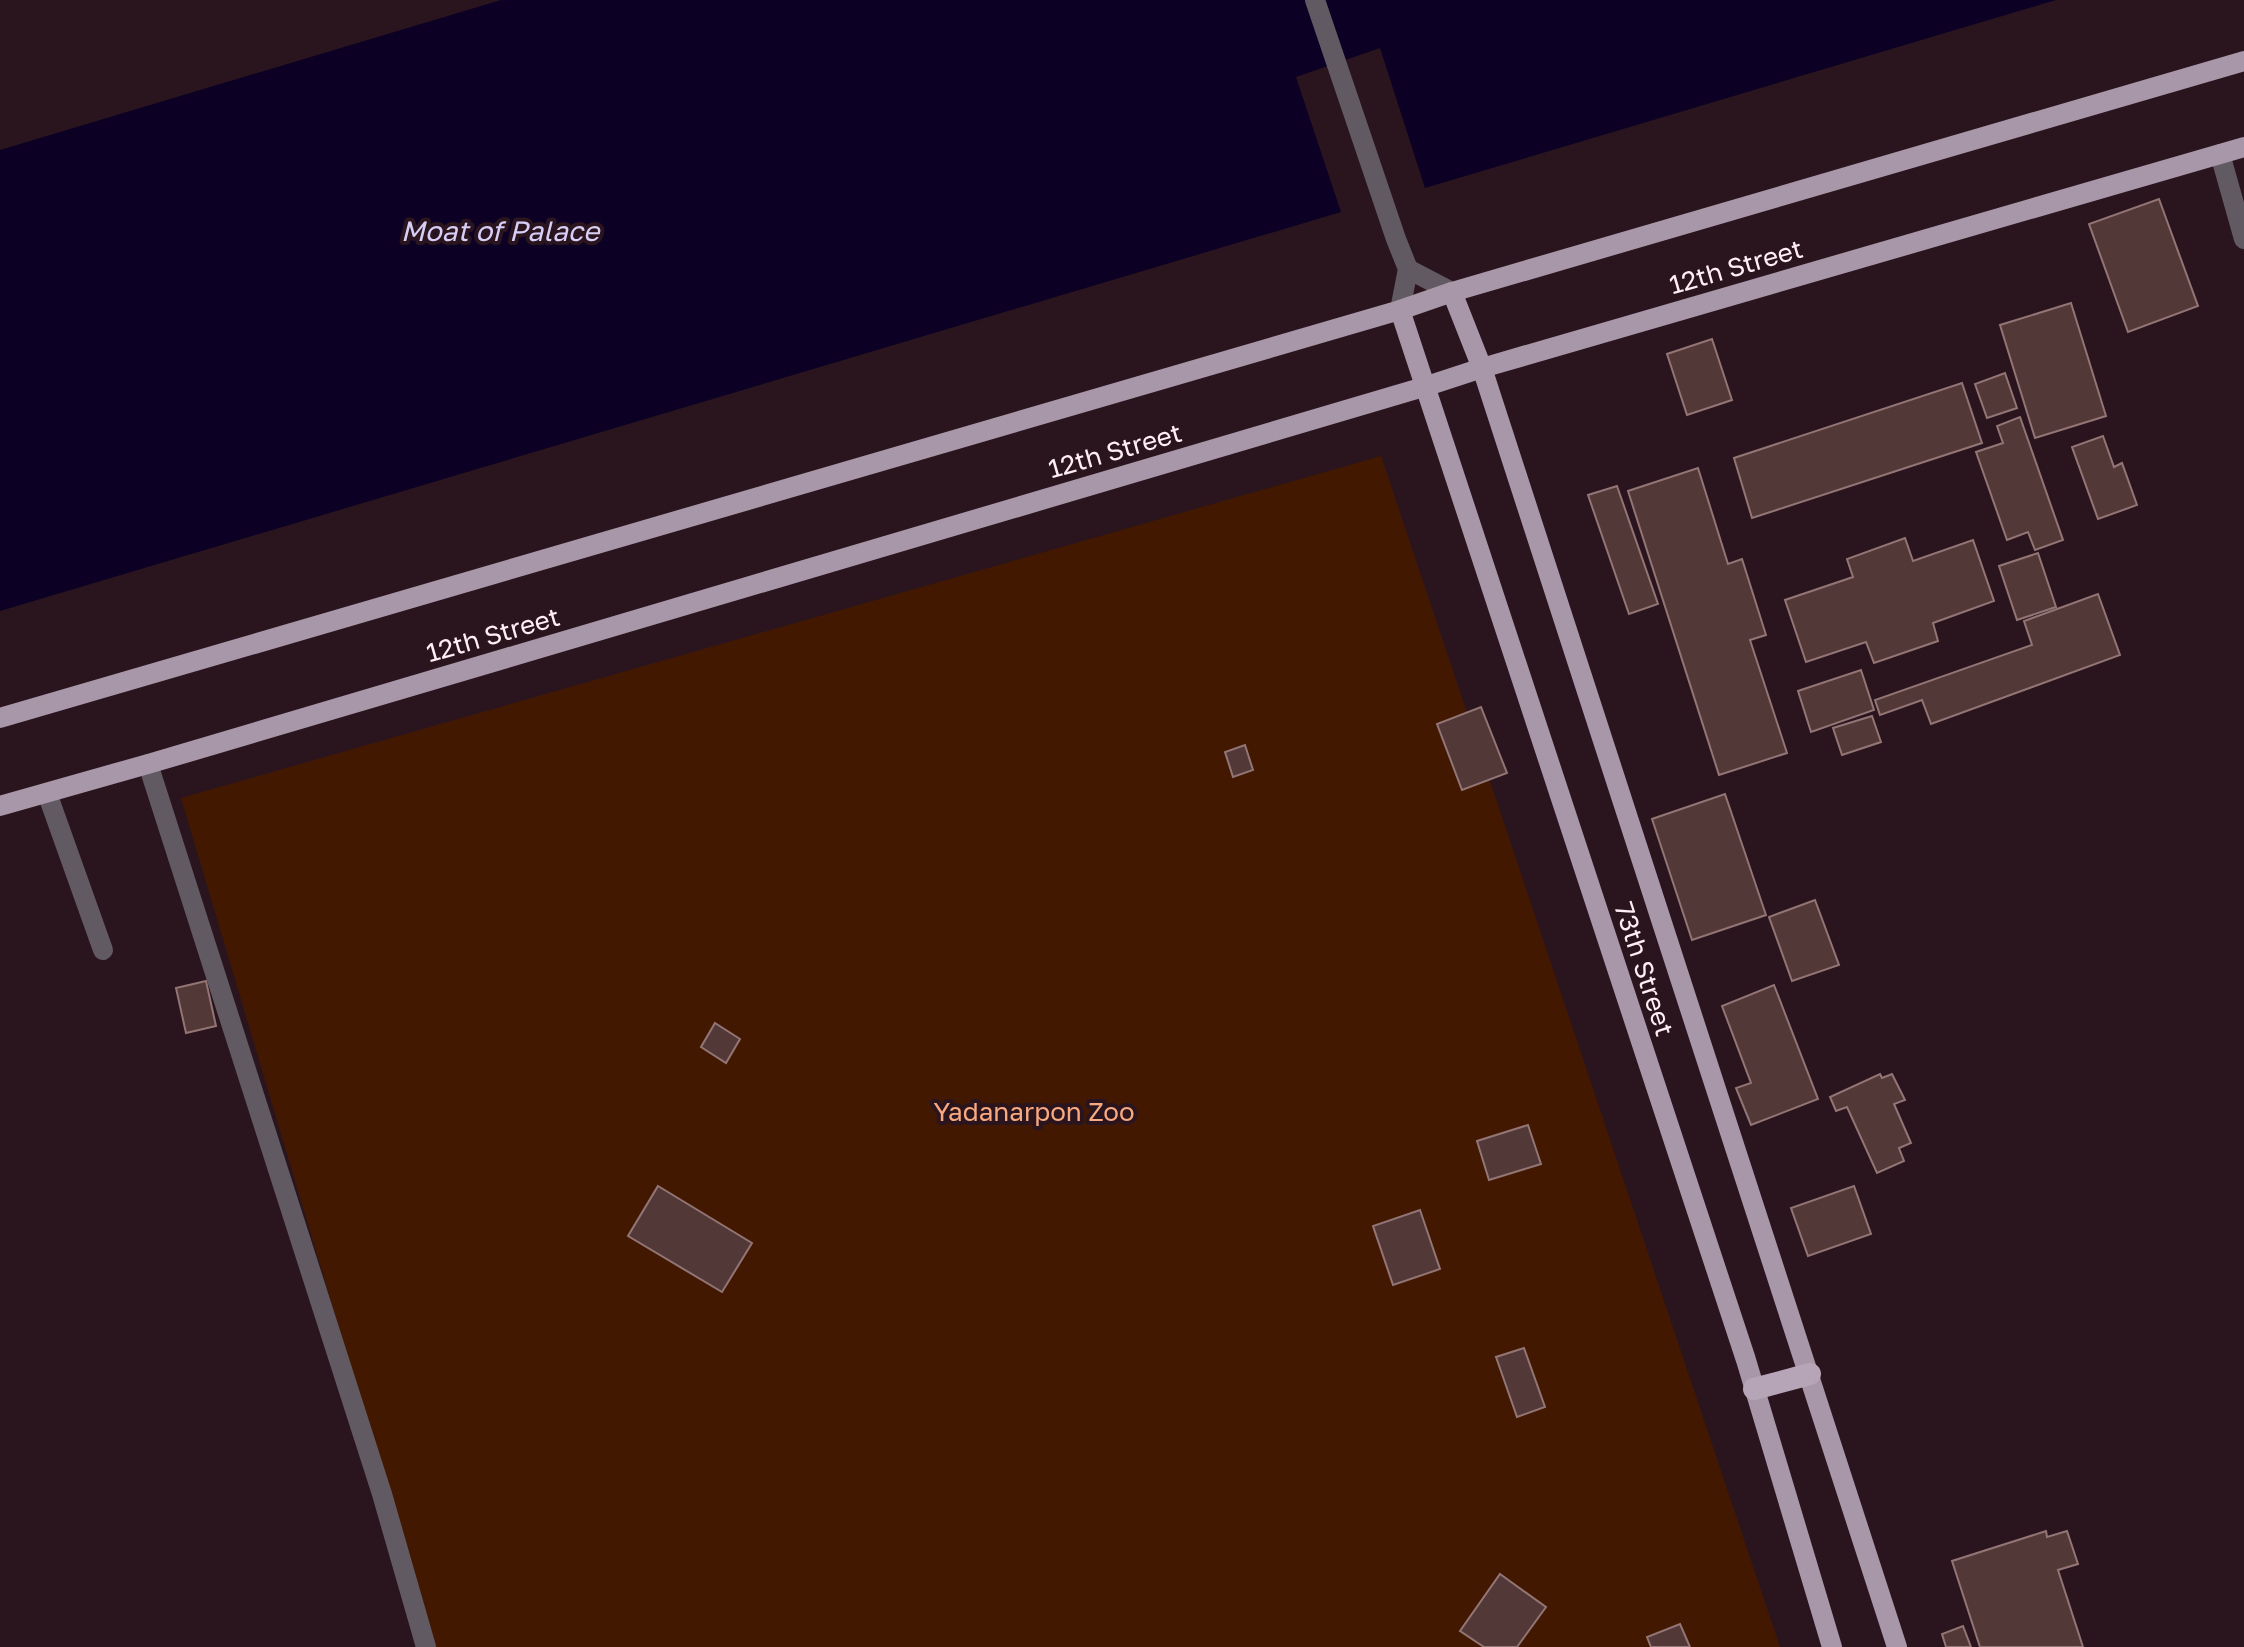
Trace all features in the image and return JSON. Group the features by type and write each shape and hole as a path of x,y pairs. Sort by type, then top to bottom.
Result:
{"highway":[{"path":"1754,1389 1810,1374"}],"main road":[{"path":"0,718 2244,61"},
{"name":"12th Street","path":"0,806 1482,368 2244,147"},
{"name":"73th Street","path":"1452,292 1482,368 1897,1647"},
{"name":"73th Street","path":"1400,310 1754,1389 1832,1647"}],"street":[{"path":"1315,0 1408,269 1400,310"},
{"path":"2220,154 2244,239"},
{"path":"1408,269 1452,292"},
{"path":"148,764 382,1494 426,1647"},
{"path":"47,793 103,950"}],"green space":[{"name":"Yadanarpon Zoo","path":"1381,456 1780,1647 434,1647 181,798"}],"water":[{"name":"Moat of Palace","path":"501,0 2056,0 1425,188 1380,48 1296,77 1341,212 0,611 0,150"}],"building":[{"path":"2159,199 2198,306 2128,332 2089,224"},
{"path":"2071,303 2106,416 2035,438 2000,325"},
{"path":"1712,339 1732,400 1687,415 1667,354"},
{"path":"2005,373 2017,408 1987,418 1975,384"},
{"path":"1962,383 1982,443 1752,518 1734,458"},
{"path":"2020,417 2063,540 2035,550 2028,532 2007,540 1976,452 2003,443 1997,426"},
{"path":"2103,436 2114,467 2122,463 2137,505 2098,519 2072,447"},
{"path":"1698,468 1728,564 1742,559 1766,635 1750,640 1787,753 1719,775 1628,491"},
{"path":"1617,486 1658,604 1629,614 1588,495"},
{"path":"1905,538 1913,561 1973,540 1994,601 1933,623 1938,641 1874,663 1866,642 1806,662 1785,600 1853,577 1847,559"},
{"path":"2038,553 2056,607 2017,620 1999,566"},
{"path":"2098,594 2120,655 1931,724 1922,700 1880,715 1875,700 2032,645 2024,621"},
{"path":"1861,670 1874,710 1811,732 1798,691"},
{"path":"1481,707 1507,773 1462,790 1437,724"},
{"path":"1872,716 1881,742 1842,755 1833,728"},
{"path":"1245,745 1253,770 1233,777 1225,752"},
{"path":"1725,794 1766,915 1692,940 1652,819"},
{"path":"1815,900 1839,965 1792,981 1769,917"},
{"path":"206,981 216,1026 186,1033 176,988"},
{"path":"1774,985 1818,1099 1751,1125 1736,1088 1751,1083 1722,1006"},
{"path":"715,1023 740,1039 726,1063 701,1047"},
{"path":"1880,1074 1882,1078 1892,1074 1905,1100 1894,1104 1911,1143 1899,1148 1904,1161 1877,1173 1847,1107 1836,1111 1830,1097"},
{"path":"1528,1125 1541,1164 1489,1180 1477,1141"},
{"path":"658,1186 752,1243 722,1292 628,1236"},
{"path":"1854,1186 1871,1234 1808,1256 1791,1208"},
{"path":"1420,1210 1440,1269 1393,1285 1373,1226"},
{"path":"1524,1348 1545,1407 1517,1417 1496,1357"},
{"path":"2046,1531 2047,1537 2067,1531 2078,1564 2058,1570 2083,1647 1980,1647 1952,1561"},
{"path":"1500,1574 1546,1607 1517,1647 1484,1647 1460,1631"},
{"path":"1680,1624 1690,1647 1651,1647 1647,1637"},
{"path":"1963,1626 1971,1647 1946,1647 1942,1634"}]}
